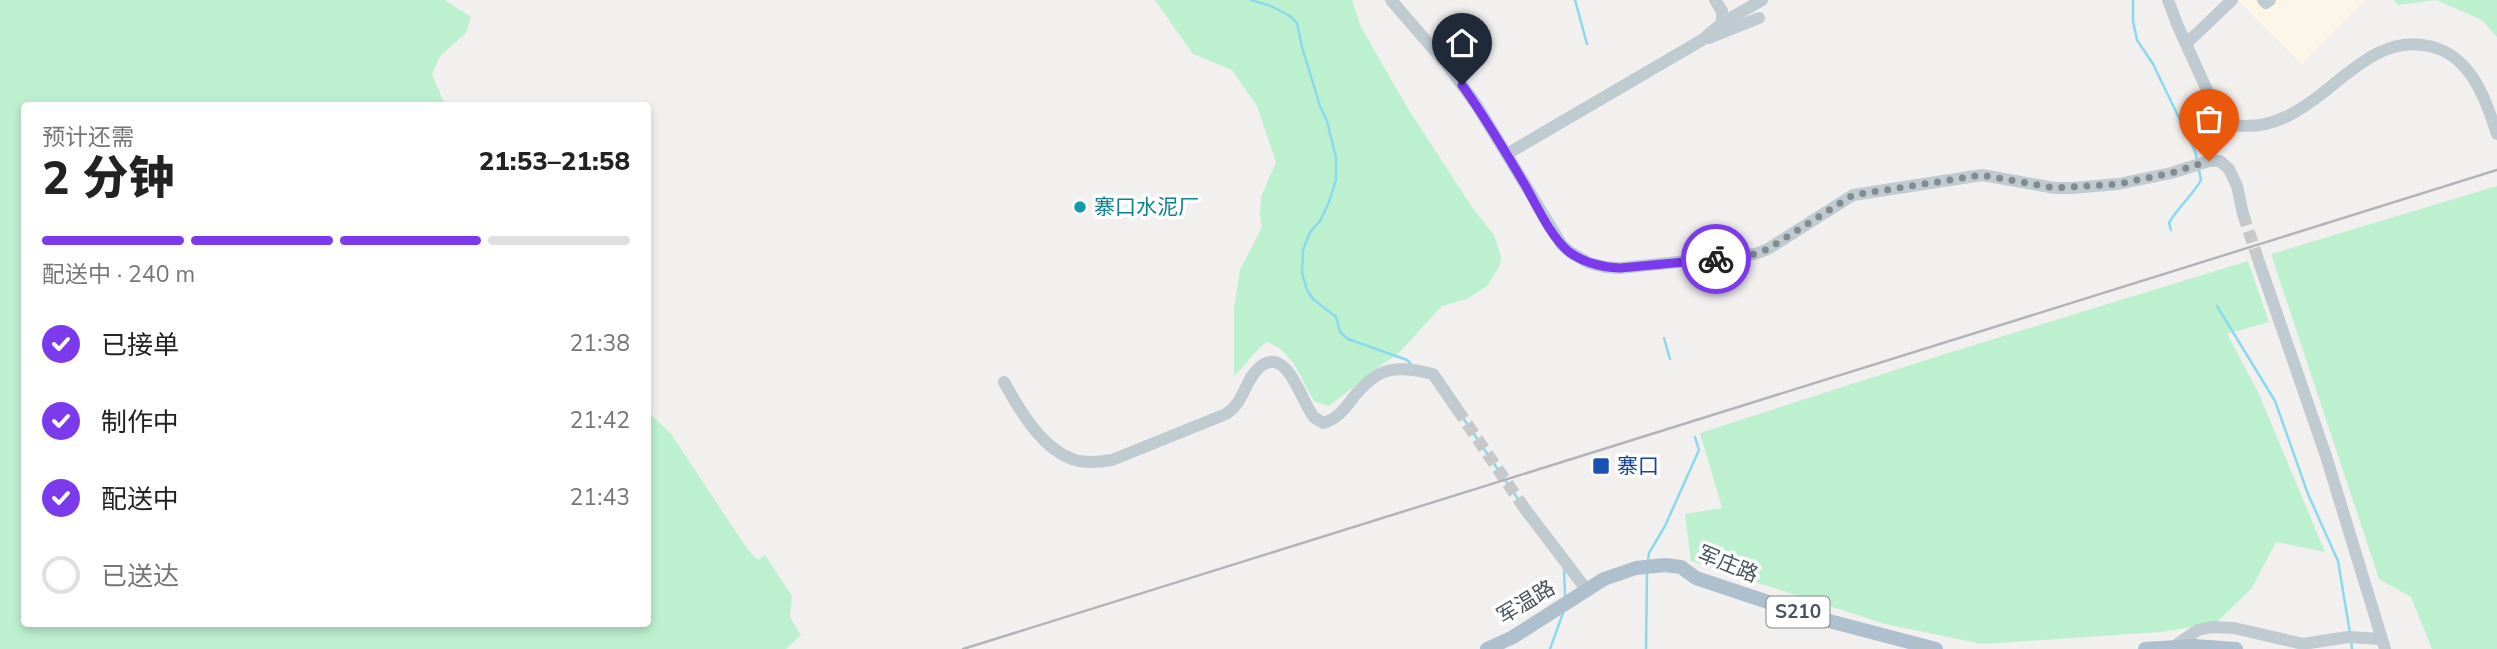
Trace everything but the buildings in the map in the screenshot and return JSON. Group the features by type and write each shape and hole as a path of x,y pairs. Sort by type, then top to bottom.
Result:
{"main road":[{"name":"军庄路","path":"1586,589 1604,579 1636,568 1665,565 1681,567 1696,578 1810,616 1936,649"},
{"name":"军温路","path":"1487,649 1513,637 1586,589"},
{"path":"2146,649 2194,646 2235,649"}],"street":[{"path":"1391,0 1448,66 1507,154 1562,244 1570,253 1605,267 1620,268 1755,254 1768,249 1853,195 1982,175 2055,188 2072,188 2118,184 2209,161 2220,161 2229,169 2237,186 2243,214"},
{"path":"1715,0 1722,11 1722,23"},
{"path":"1702,40 1722,23 1762,0"},
{"path":"2168,0 2218,113 2227,124 2240,127 2281,118 2301,110 2358,65 2382,50 2414,43 2436,47 2455,57 2471,74 2484,98 2497,134"},
{"path":"2186,44 2232,0"},
{"path":"2263,0 2266,4 2270,0"},
{"path":"1507,154 1702,40 1759,18"},
{"path":"2173,647 2198,630 2212,627 2234,628 2303,644 2348,637 2383,644 2326,456 2259,262"},
{"path":"1004,382 1026,420 1060,452 1078,461 1112,460 1226,414 1240,402 1260,367 1269,363 1278,364 1286,370 1314,417 1323,423 1339,415 1375,375 1392,368 1407,368 1433,374 1457,410"},
{"path":"1525,509 1586,589"}],"shaded area":[{"path":"2238,0 2365,0 2301,64"}],"green space":[{"path":"0,0 445,0 471,17 466,33 440,56 432,74 444,102 21,102 21,627 651,627 651,415 671,434 748,550 758,560 765,555 792,596 790,617 801,635 786,649 0,649"},
{"path":"1155,0 1352,0 1361,27 1407,107 1474,210 1494,235 1501,257 1500,265 1487,286 1467,299 1442,306 1397,355 1329,406 1315,402 1291,360 1284,352 1267,342 1234,376 1234,308 1240,270 1262,227 1261,197 1276,162 1257,106 1232,70 1193,54"},
{"path":"2394,0 2436,0 2398,5"},
{"path":"2436,0 2497,0 2497,37 2482,20"},
{"path":"2497,186 2497,649 2432,649 2411,597 2379,579 2271,254"},
{"path":"2248,261 2269,322 2227,334 2259,394 2325,552 2276,542 2252,588 2216,623 2160,632 1982,644 1885,624 1691,561 1685,514 1722,508 1700,433"}],"waterway":[{"path":"1251,0 1271,6 1297,23 1336,158 1336,180 1329,202 1320,221 1310,232 1303,250 1302,273 1307,290 1313,299 1336,317 1340,332 1348,339 1407,360 1412,365"},
{"path":"1575,0 1587,44"},
{"path":"2133,0 2137,40 2153,64 2197,160"},
{"path":"2171,230 2169,223 2201,180 2199,170"},
{"path":"2217,306 2275,401 2308,494 2338,561 2350,633"},
{"path":"1664,338 1670,359"},
{"path":"1459,412 1522,505"},
{"path":"1648,561 1649,553 1665,526 1699,450 1695,437"},
{"path":"1564,568 1565,596"},
{"path":"1646,649 1647,571"},
{"path":"1550,649 1563,613"},
{"path":"2351,640 2352,649"}],"tunnel":[{"path":"2243,214 2259,262"},
{"path":"1457,409 1525,509"}],"railway":[{"path":"963,649 2497,170"}],"way so far":[{"path":"1716,259 1755,254 1768,249 1853,195 1982,175 2055,188 2118,184 2171,173 2209,161"}],"place":[{"name":"寨口水泥厂","path":"1080,207"},
{"name":"寨口","path":"1601,466"}],"route":[{"path":"1462,85 1554,233 1570,253 1605,267 1620,268 1716,259"}]}
